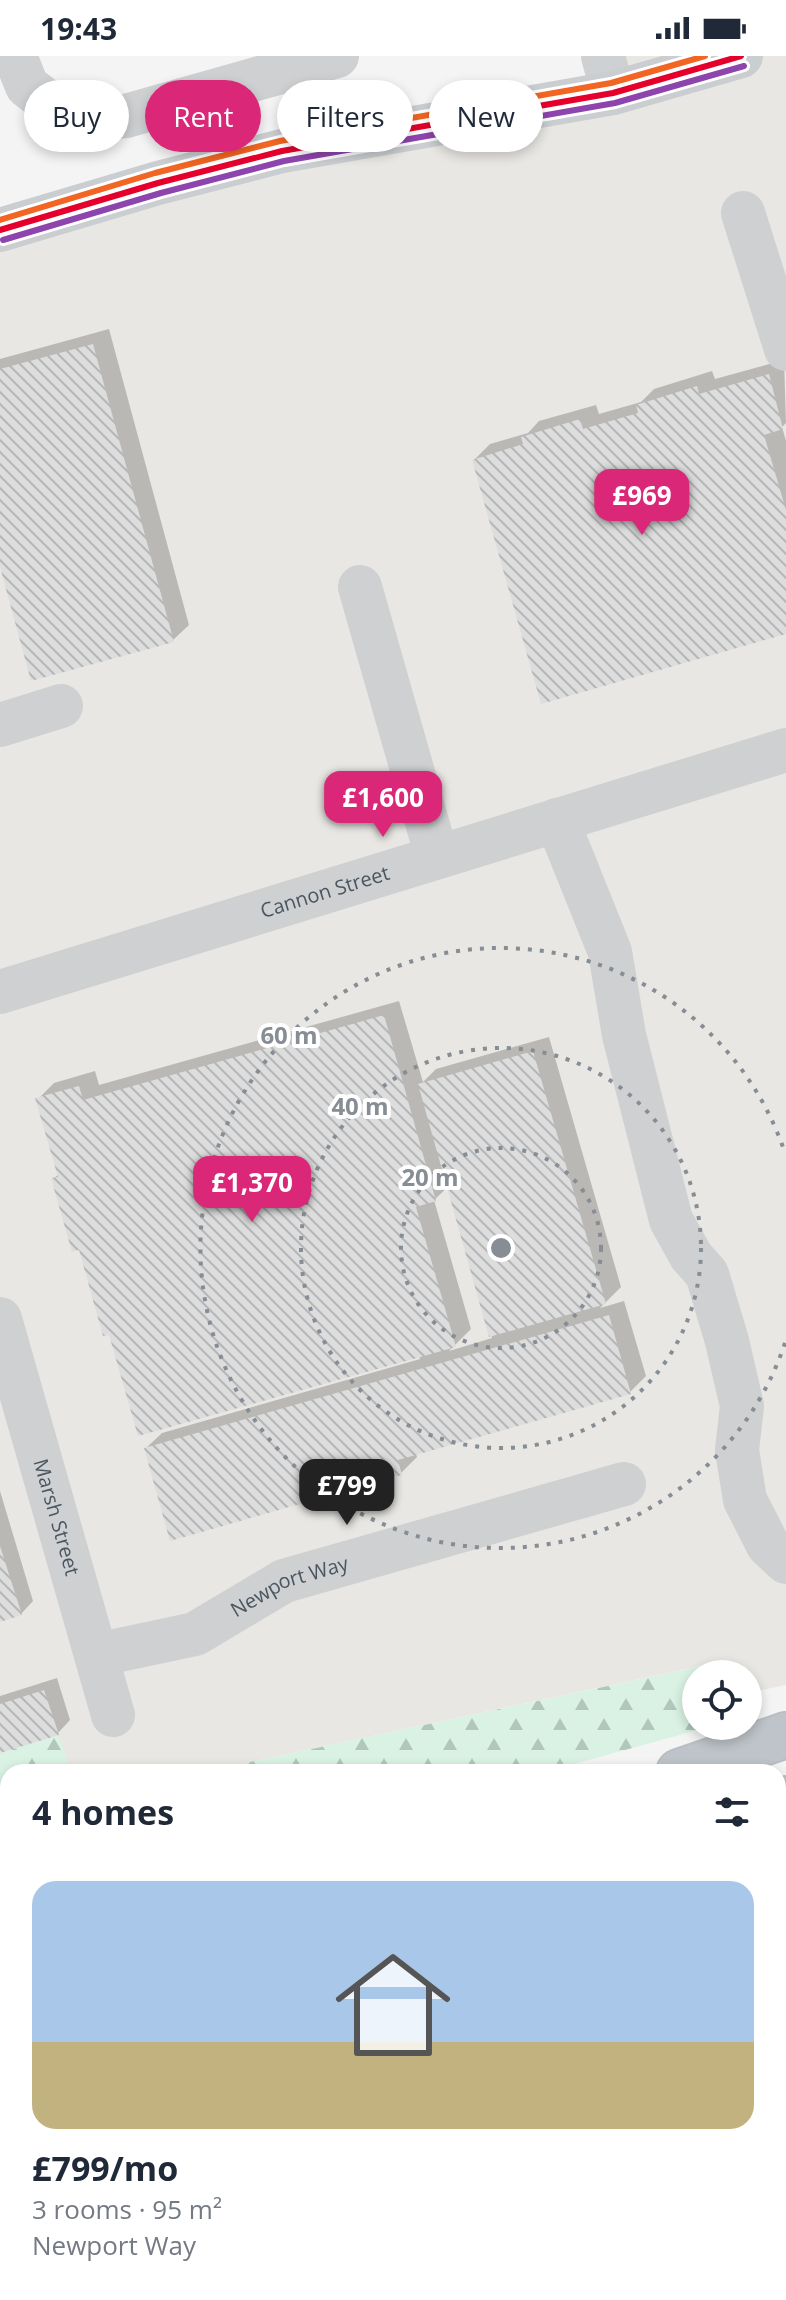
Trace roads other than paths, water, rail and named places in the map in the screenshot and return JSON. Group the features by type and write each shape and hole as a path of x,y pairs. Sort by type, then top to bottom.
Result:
{"highway":[{"path":"702,1764 786,1735"}],"main road":[{"path":"0,230 158,183 282,151 608,75 741,56"}],"street":[{"path":"15,56 27,86 62,113 93,119 126,116 287,63 337,56"},
{"path":"743,213 786,349"},
{"path":"360,587 437,857"},
{"path":"0,725 61,706"},
{"name":"Cannon Street","path":"0,992 786,750"},
{"path":"557,820 610,952 624,1035 671,1220 691,1256 707,1274 727,1341 742,1406 737,1450 745,1500 768,1545 786,1562"},
{"name":"Marsh Street","path":"0,1319 113,1715"},
{"name":"Newport Way","path":"96,1655 195,1634 284,1581 624,1484"}]}
